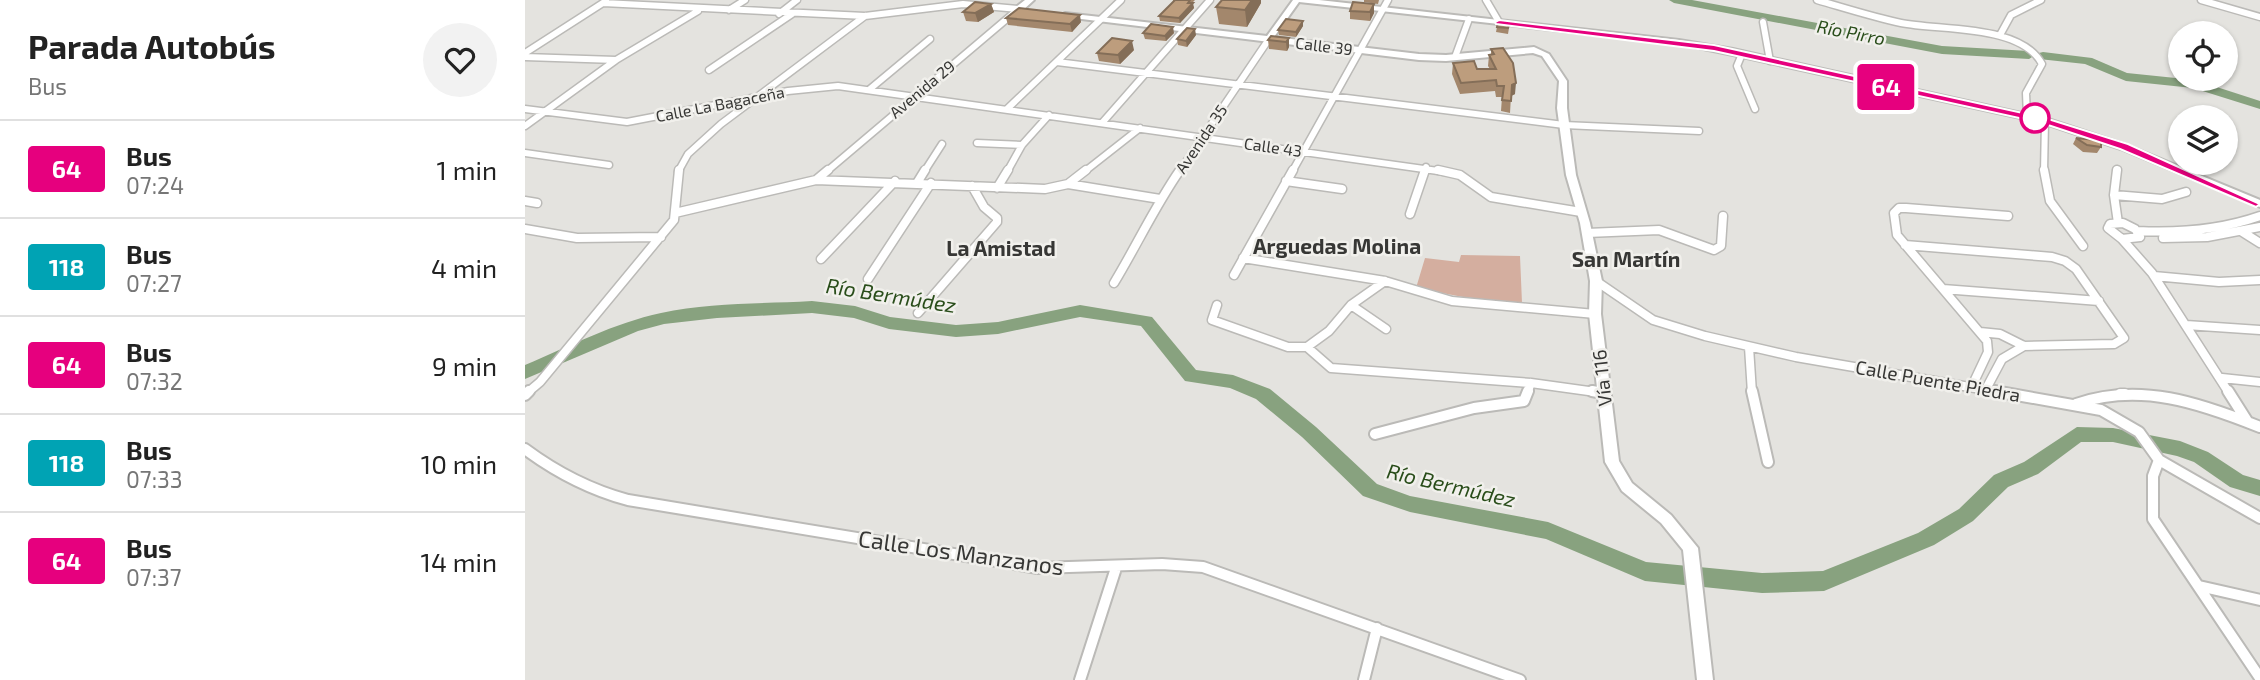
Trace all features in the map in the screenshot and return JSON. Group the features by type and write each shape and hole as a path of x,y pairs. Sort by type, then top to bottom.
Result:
{"main road":[{"name":"Avenida 29","path":"1019,9 1030,0"},
{"path":"1298,0 1679,42 1742,54 2045,121 2124,147 2260,204"},
{"name":"Avenida 35","path":"1269,38 1298,0"},
{"path":"1019,9 1033,11"},
{"name":"Calle 39","path":"1060,15 1429,58 1523,50 1538,50 1545,54"},
{"name":"Vía 116","path":"1545,54 1563,81 1564,125 1571,175 1587,233 1596,281 1595,314 1612,462 1627,487 1679,533 1690,548 1705,680"}],"street":[{"path":"727,11 745,0"},
{"path":"779,14 797,0"},
{"path":"1007,109 1121,0"},
{"path":"1102,123 1209,0"},
{"path":"1234,275 1388,0"},
{"path":"1486,0 1499,22"},
{"path":"1817,0 1905,24 2000,35 2023,45 2041,58 2042,64 2026,93 2027,117"},
{"path":"2000,35 2011,15 2041,0"},
{"path":"2201,0 2260,17"},
{"path":"525,55 605,1 700,10 865,16 963,4 1019,9"},
{"name":"Avenida 29","path":"816,180 1019,9"},
{"path":"525,126 616,60 700,10"},
{"path":"709,69 792,14"},
{"path":"525,395 540,382 674,220 674,188 683,159 701,141 757,97 865,16"},
{"path":"1455,57 1469,19"},
{"path":"1763,22 1770,61"},
{"name":"Avenida 35","path":"1115,283 1146,230 1160,199 1269,38"},
{"path":"870,89 930,39"},
{"path":"1742,54 1737,65 1755,109"},
{"path":"525,55 616,60"},
{"path":"1057,62 1564,125 1699,131"},
{"name":"Calle La Bagaceña","path":"525,109 627,122 826,86 915,96"},
{"name":"Calle 43","path":"915,96 1426,167 1460,174 1492,197 1581,212"},
{"path":"997,188 1022,145 1049,115"},
{"path":"2045,121 2042,177 2047,194 2055,214 2083,246"},
{"path":"1068,184 1140,128"},
{"path":"977,143 1022,145"},
{"path":"917,183 942,144"},
{"path":"525,153 609,165"},
{"path":"1410,214 1426,167"},
{"path":"2117,170 2114,195 2118,223"},
{"path":"675,213 816,180 895,181 1045,189 1068,184 1160,199"},
{"path":"821,259 895,181"},
{"path":"1286,181 1342,189"},
{"path":"868,279 931,183"},
{"path":"918,313 997,222 997,218 975,196 972,186"},
{"path":"2114,195 2159,198 2181,196 2186,192"},
{"path":"525,201 537,203"},
{"path":"1972,386 1989,347 1980,332 1897,235 1896,210 1906,208 2008,216"},
{"path":"1587,233 1653,230 1701,247 1719,249 1723,216"},
{"path":"2139,233 2209,231 2234,227 2260,216"},
{"path":"2247,421 2222,378 2154,276 2122,239 2108,228 2110,224 2118,223 2139,233 2187,238 2242,232 2260,227"},
{"path":"2234,227 2260,243"},
{"path":"525,229 576,238 661,237"},
{"path":"2122,239 2135,240 2139,233"},
{"path":"1905,245 2052,257 2065,261 2075,269 2099,301 2122,333 2123,340 2114,344 2024,346 2000,334 1980,332"},
{"path":"1243,258 1385,281 1452,301 1595,314"},
{"path":"2154,276 2219,282 2260,280"},
{"path":"1217,305 1212,320 1288,346 1307,347 1328,331 1351,305 1385,281"},
{"name":"Calle Puente Piedra","path":"1596,281 1653,320 1749,347 2101,410 2143,436 2155,455"},
{"path":"1943,289 2099,301"},
{"path":"1351,305 1386,329"},
{"path":"2186,325 2260,330"},
{"path":"1986,389 2003,359 2024,346"},
{"path":"1307,347 1324,364 1341,370 1531,383 1603,393"},
{"path":"1749,347 1752,397 1768,462"},
{"path":"2222,378 2260,382"},
{"path":"1375,434 1474,408 1514,405 1524,401 1531,383"},
{"path":"2075,404 2094,396 2152,394 2260,427"},
{"name":"Calle Los Manzanos","path":"525,449 541,461 601,493 628,500 1038,568 1078,570 1159,562 1203,567 1520,680"},
{"path":"2260,518 2155,455 2153,519 2260,678"},
{"path":"1080,680 1116,568"},
{"path":"2199,586 2260,600"},
{"path":"1364,680 1377,628"}],"shaded area":[{"path":"1461,255 1520,256 1522,303 1463,297 1416,288 1425,258 1459,262"}],"building":[{"path":"1175,0 1190,0 1188,3 1193,3 1179,18 1159,16"},
{"path":"1222,0 1252,0 1245,10 1216,7"},
{"path":"975,2 991,4 975,13 963,12"},
{"path":"1353,2 1374,4 1370,12 1350,11"},
{"path":"1019,8 1080,15 1070,24 1006,18"},
{"path":"1286,19 1303,21 1296,32 1278,30"},
{"path":"1498,22 1510,22 1508,28 1497,27"},
{"path":"1151,24 1173,27 1165,36 1143,33"},
{"path":"1187,28 1195,29 1186,41 1177,39"},
{"path":"1271,36 1289,38 1286,42 1268,40"},
{"path":"1112,38 1132,41 1118,55 1097,53"},
{"path":"1503,48 1513,63 1516,83 1512,85 1511,101 1502,100 1504,86 1497,86 1496,80 1461,83 1453,63 1474,61 1477,69 1496,69 1489,55 1494,54 1491,49"},
{"path":"2076,138 2096,140 2101,142 2101,147 2087,145"}],"waterway":[{"name":"Río Pirro","path":"1674,0 1942,50 2029,55"},
{"name":"Río Pirro","path":"2043,56 2088,61 2126,77 2195,84 2260,105"},
{"name":"Río Bermúdez","path":"525,372 633,326 664,318 717,312 812,307 855,312 889,323 956,331 998,328 1080,311 1146,321 1191,376 1233,382 1263,394 1309,432 1370,490 1410,504 1548,531 1645,571 1762,583 1824,581 1926,539 1966,515 2001,481 2031,468 2077,434 2113,435 2180,449 2201,457 2237,481 2260,488"}],"bus line":[{"name":"64","path":"1499,22 1679,42 1733,51 1865,83 2045,121 2151,157 2260,204"}],"district":[{"name":"Arguedas Molina","path":"1337,247"},
{"name":"La Amistad","path":"1001,249"},
{"name":"San Martín","path":"1626,260"}]}
